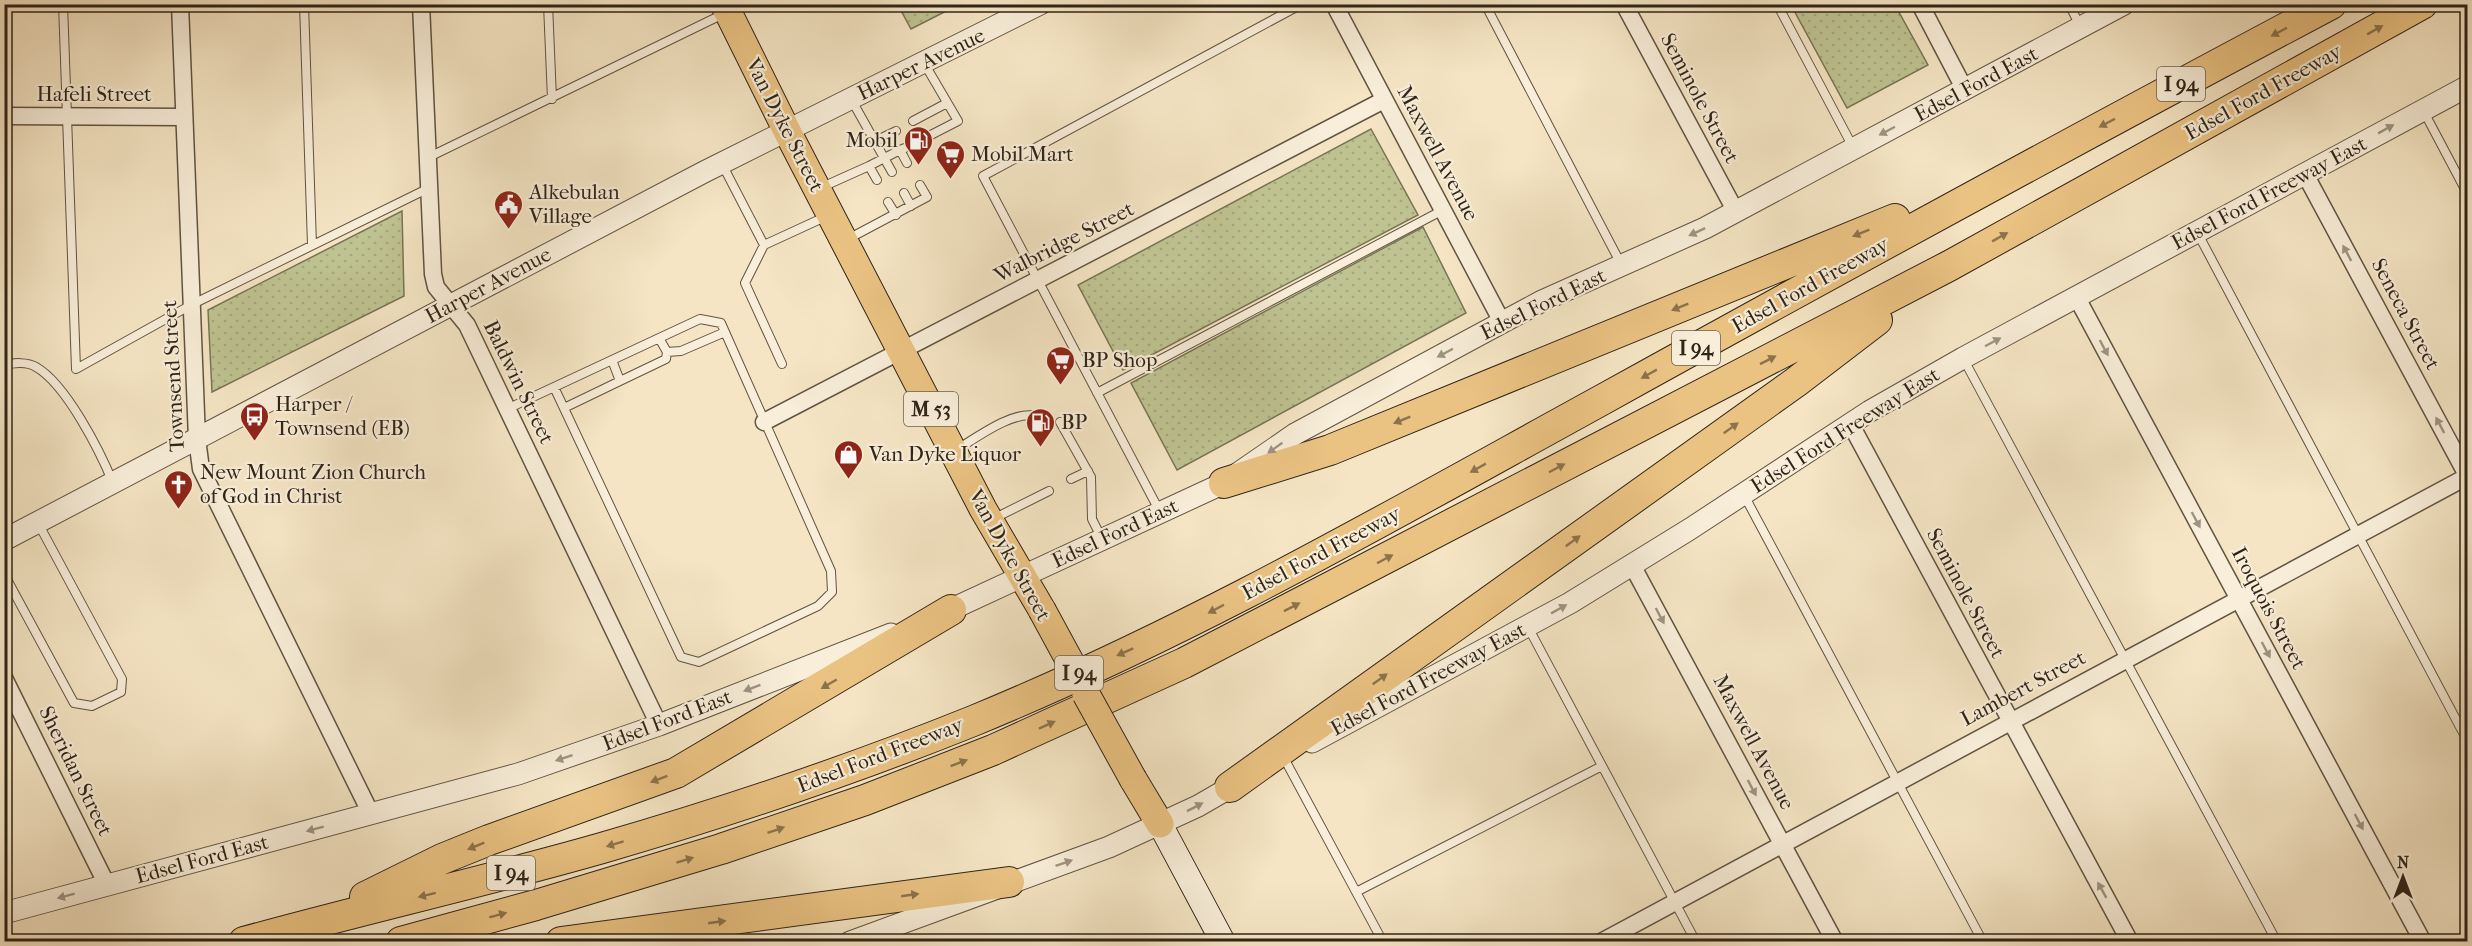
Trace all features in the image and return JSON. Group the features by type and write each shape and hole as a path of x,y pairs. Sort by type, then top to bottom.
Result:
{"highway":[{"name":"Edsel Ford Freeway","path":"244,942 466,885 711,816 838,772 980,718 1179,628 1350,538 2031,163 2331,4"},
{"name":"Edsel Ford Freeway","path":"400,942 536,905 720,849 866,800 993,750 1184,663 1949,266 2422,4"},
{"path":"1224,483 1330,450 2031,163"},
{"path":"1230,787 1796,382 1949,266"},
{"path":"309,924 442,859 676,773 951,610"},
{"path":"561,942 1009,882"}],"main road":[{"name":"Van Dyke Street","path":"732,7 787,131 953,452 1223,942"}],"street":[{"name":"Townsend Street","path":"180,4 197,439 201,469 371,814"},
{"name":"Baldwin Street","path":"421,4 432,274 436,287 467,325 659,725"},
{"name":"Harper Avenue","path":"4,540 722,163 1040,4"},
{"name":"Maxwell Avenue","path":"1334,4 1502,322"},
{"name":"Seminole Street","path":"1624,4 1736,212"},
{"path":"1920,4 1965,90"},
{"name":"Edsel Ford East","path":"4,913 518,774 659,725 951,610 1224,483 1295,434 1502,322 1542,301 1736,212 2124,4"},
{"name":"Edsel Ford Freeway East","path":"1009,882 1109,847 1160,824 1528,626 1632,565 1850,423 1963,358 2468,86"},
{"name":"Walbridge Street","path":"764,422 1384,100"},
{"name":"Hafeli Street","path":"4,116 184,117"},
{"name":"Seneca Street","path":"2305,174 2467,476"},
{"name":"Iroquois Street","path":"2076,297 2423,942"},
{"name":"Seminole Street","path":"1850,423 2130,942"},
{"name":"Lambert Street","path":"1601,942 2467,476"},
{"name":"Maxwell Avenue","path":"1632,565 1835,942"},
{"name":"Sheridan Street","path":"4,678 107,885"},
{"path":"850,942 1009,882"}],"lane":[{"path":"63,4 76,369 191,305 429,188"},
{"path":"304,4 312,245"},
{"path":"548,4 552,99"},
{"path":"1160,513 983,176 1302,4"},
{"path":"1485,4 1622,266"},
{"path":"1777,4 1854,149"},
{"path":"2069,4 2081,27"},
{"path":"427,158 552,99 732,7"},
{"path":"923,139 958,122 924,63"},
{"path":"851,99 892,172"},
{"path":"913,121 947,103"},
{"path":"2423,109 2468,195"},
{"path":"875,141 896,131"},
{"path":"817,189 902,149 907,163"},
{"path":"722,163 764,245"},
{"path":"869,166 877,180"},
{"path":"845,241 927,197 920,185"},
{"path":"904,193 911,206"},
{"path":"888,202 896,215"},
{"path":"1097,393 1443,210"},
{"path":"782,364 745,283 764,245 831,214"},
{"path":"2197,232 2468,742"},
{"path":"507,409 554,387 659,338 700,319 722,323 831,572 832,592 818,606 699,662 681,657 554,387"},
{"path":"667,352 681,351 725,332"},
{"path":"564,408 666,359 667,352 659,338"},
{"path":"1963,358 2277,942"},
{"path":"612,360 620,381"},
{"path":"4,366 12,363 35,366 56,384 100,450 113,483"},
{"path":"953,452 1016,416 1028,414 1036,416"},
{"path":"1060,422 1091,477 1092,519 1102,539"},
{"path":"1071,479 1088,471"},
{"path":"990,520 1048,491"},
{"path":"1743,493 1983,942"},
{"path":"4,574 74,703 92,706 121,692 122,679 38,523"},
{"path":"1528,626 1696,942"},
{"path":"1284,758 1383,942"},
{"path":"1356,892 1602,766"}],"green space":[{"path":"898,5 958,5 911,29"},
{"path":"1791,5 1895,5 1928,65 1847,108"},
{"path":"1371,129 1418,215 1123,370 1078,285"},
{"path":"402,211 404,296 212,392 208,310"},
{"path":"1423,227 1466,313 1177,470 1131,383"}],"place":[{"name":"Mobil","path":"919,166"},
{"name":"Mobil Mart","path":"950,180"},
{"name":"Alkebulan Village","path":"508,230"},
{"name":"BP Shop","path":"1061,386"},
{"name":"Harper / Townsend (EB)","path":"254,442"},
{"name":"BP","path":"1040,448"},
{"name":"Van Dyke Liquor","path":"848,480"},
{"name":"New Mount Zion Church of God in Christ","path":"179,510"}]}
